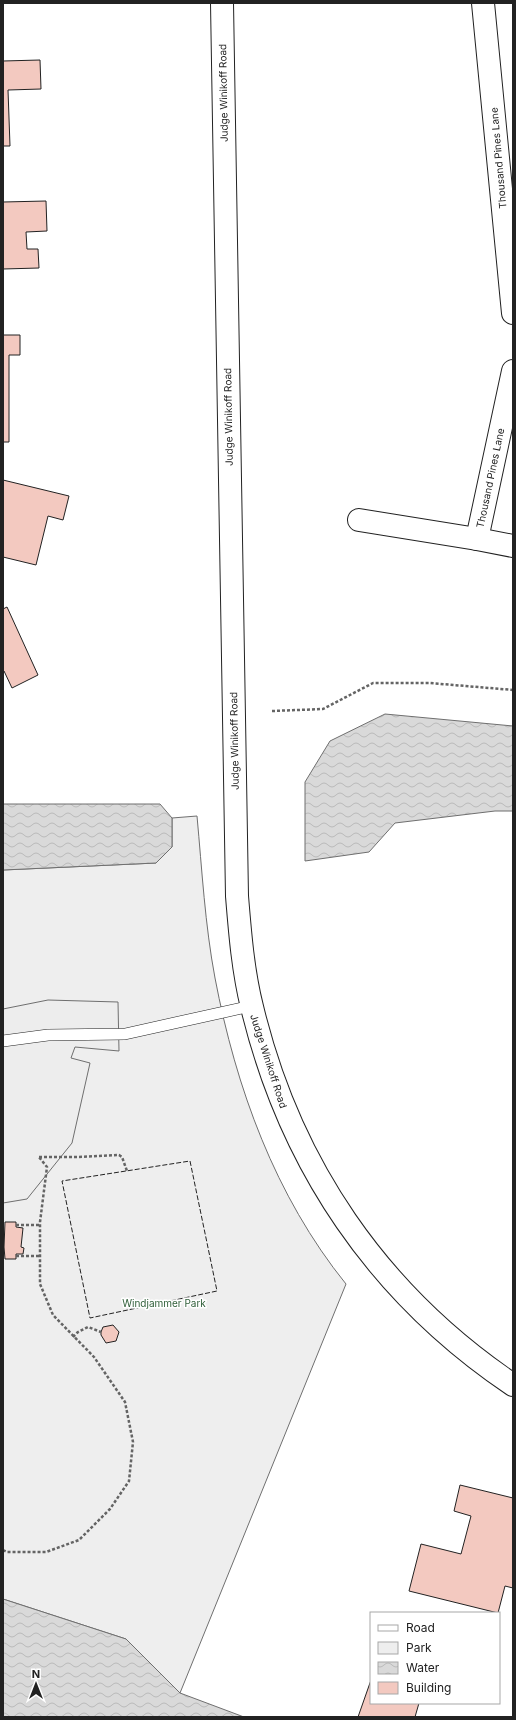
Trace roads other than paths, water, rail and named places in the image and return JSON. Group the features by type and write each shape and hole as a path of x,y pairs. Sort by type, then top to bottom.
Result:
{"street":[{"name":"Judge Winikoff Road","path":"222,3 236,870 241,940 251,1006 264,1053 285,1112 297,1140 328,1196 368,1251 413,1302 461,1347 513,1385"},
{"name":"Thousand Pines Lane","path":"483,3 513,313"},
{"name":"Thousand Pines Lane","path":"477,539 513,371"},
{"name":"Thousand Pines Lane","path":"359,520 513,546"}],"lane":[{"path":"3,1041 48,1035 125,1034 251,1006"}],"water":[{"path":"385,714 513,726 513,811 495,811 395,823 369,852 305,861 305,782 330,741"},
{"path":"3,804 160,804 172,818 172,847 156,863 3,870"},
{"path":"3,1599 126,1639 180,1693 244,1717 3,1717"}],"park label":[{"name":"Windjammer Park","path":"164,1303"}]}
